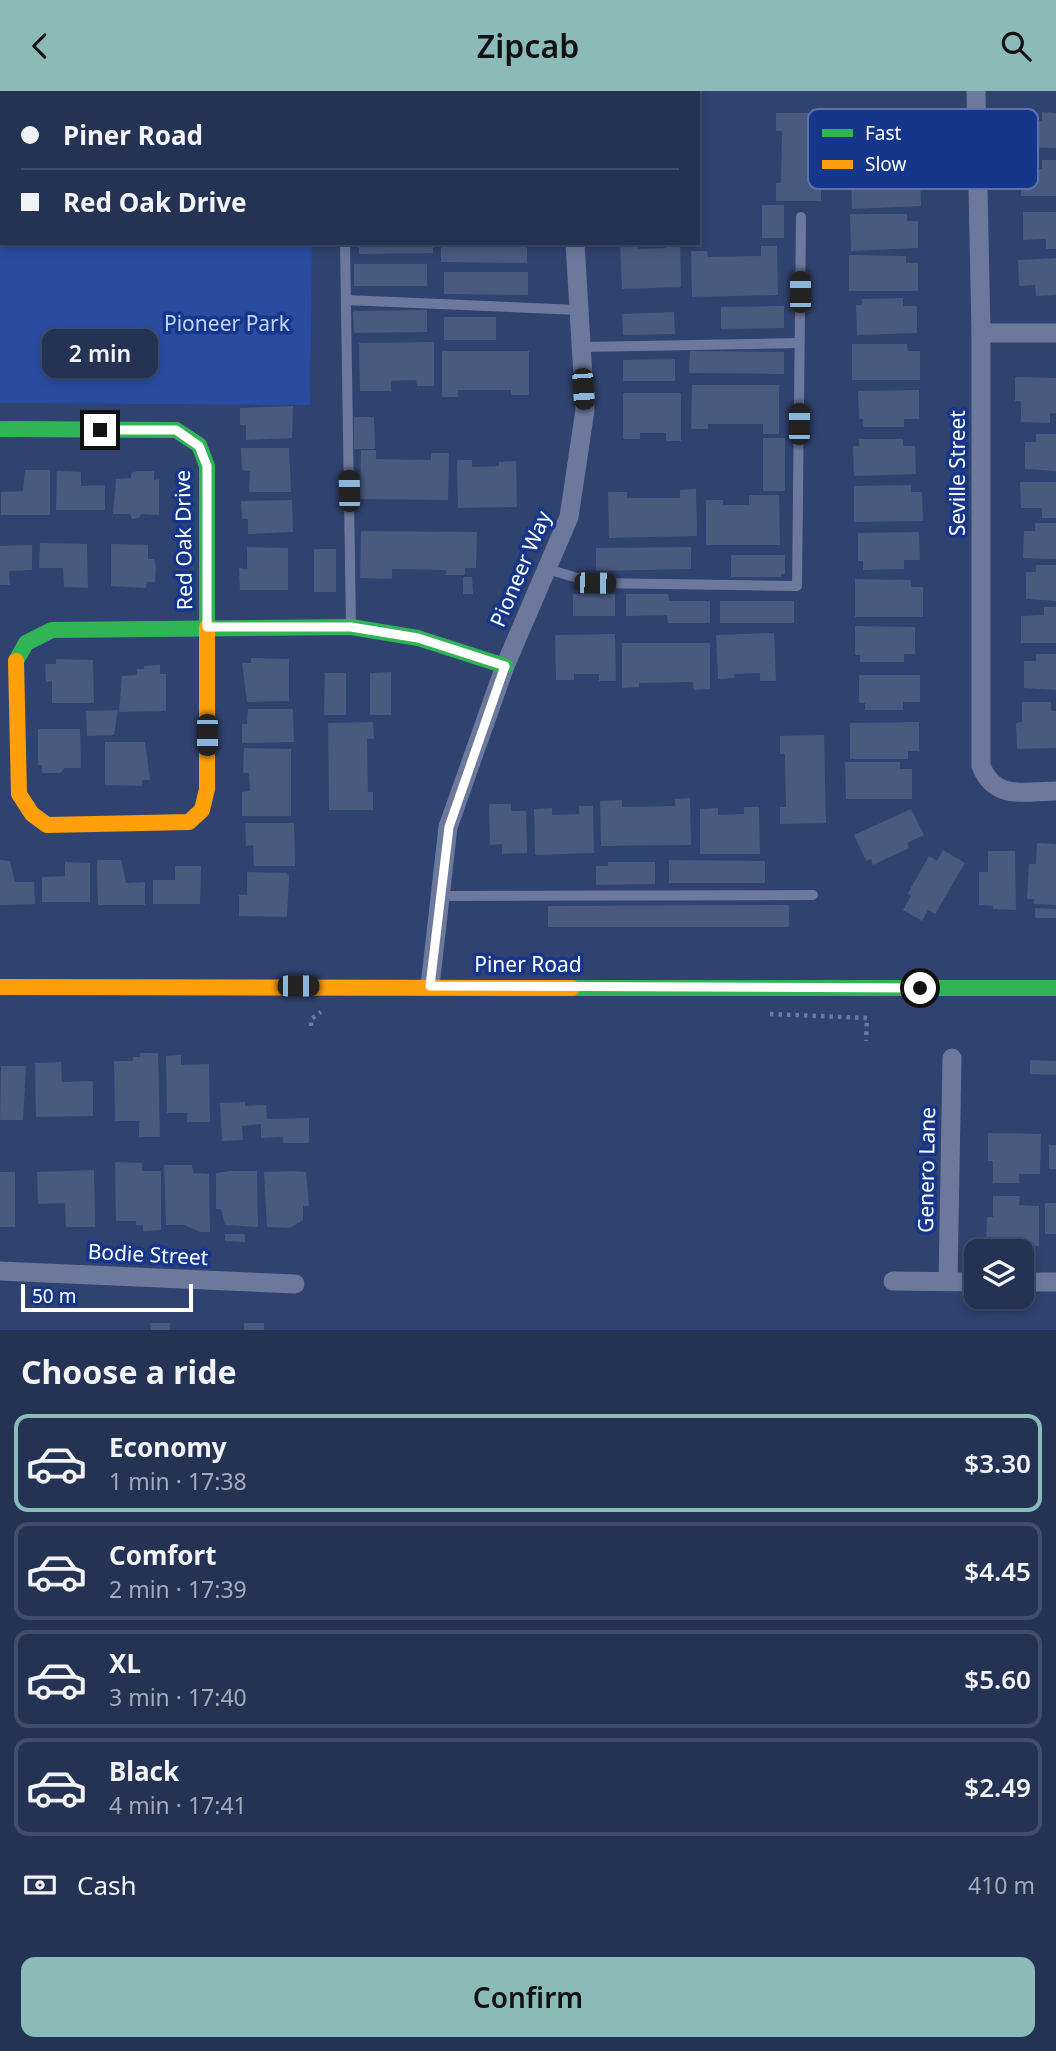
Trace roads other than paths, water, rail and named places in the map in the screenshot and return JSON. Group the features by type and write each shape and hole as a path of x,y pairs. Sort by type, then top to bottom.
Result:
{"street":[{"name":"Seville Street","path":"976,91 976,109"},
{"name":"Seville Street","path":"978,189 981,333 981,766 986,779 1001,792 1056,791"},
{"name":"Pioneer Way","path":"430,986 449,827 505,666 569,517 585,410 575,245"},
{"path":"981,333 1056,333"},
{"name":"Red Oak Drive","path":"0,429 176,430 199,446 207,466 207,627"},
{"path":"207,627 207,789 202,810 189,822 47,825 32,814 19,794 14,664 26,643 52,630 207,627 351,627 418,638 505,666"},
{"name":"Piner Road","path":"0,987 1056,988"},
{"name":"Genero Lane","path":"948,1281 952,1058"},
{"name":"Bodie Street","path":"0,1271 295,1284"},
{"path":"893,1281 964,1282"},
{"path":"1034,1282 1056,1282"}],"lane":[{"path":"547,569 595,583 797,586 801,217"},
{"path":"345,245 351,627"},
{"path":"346,300 579,310"},
{"path":"581,347 799,343"},
{"path":"441,896 813,895"}],"park label":[{"name":"Pioneer Park","path":"227,324"}]}
